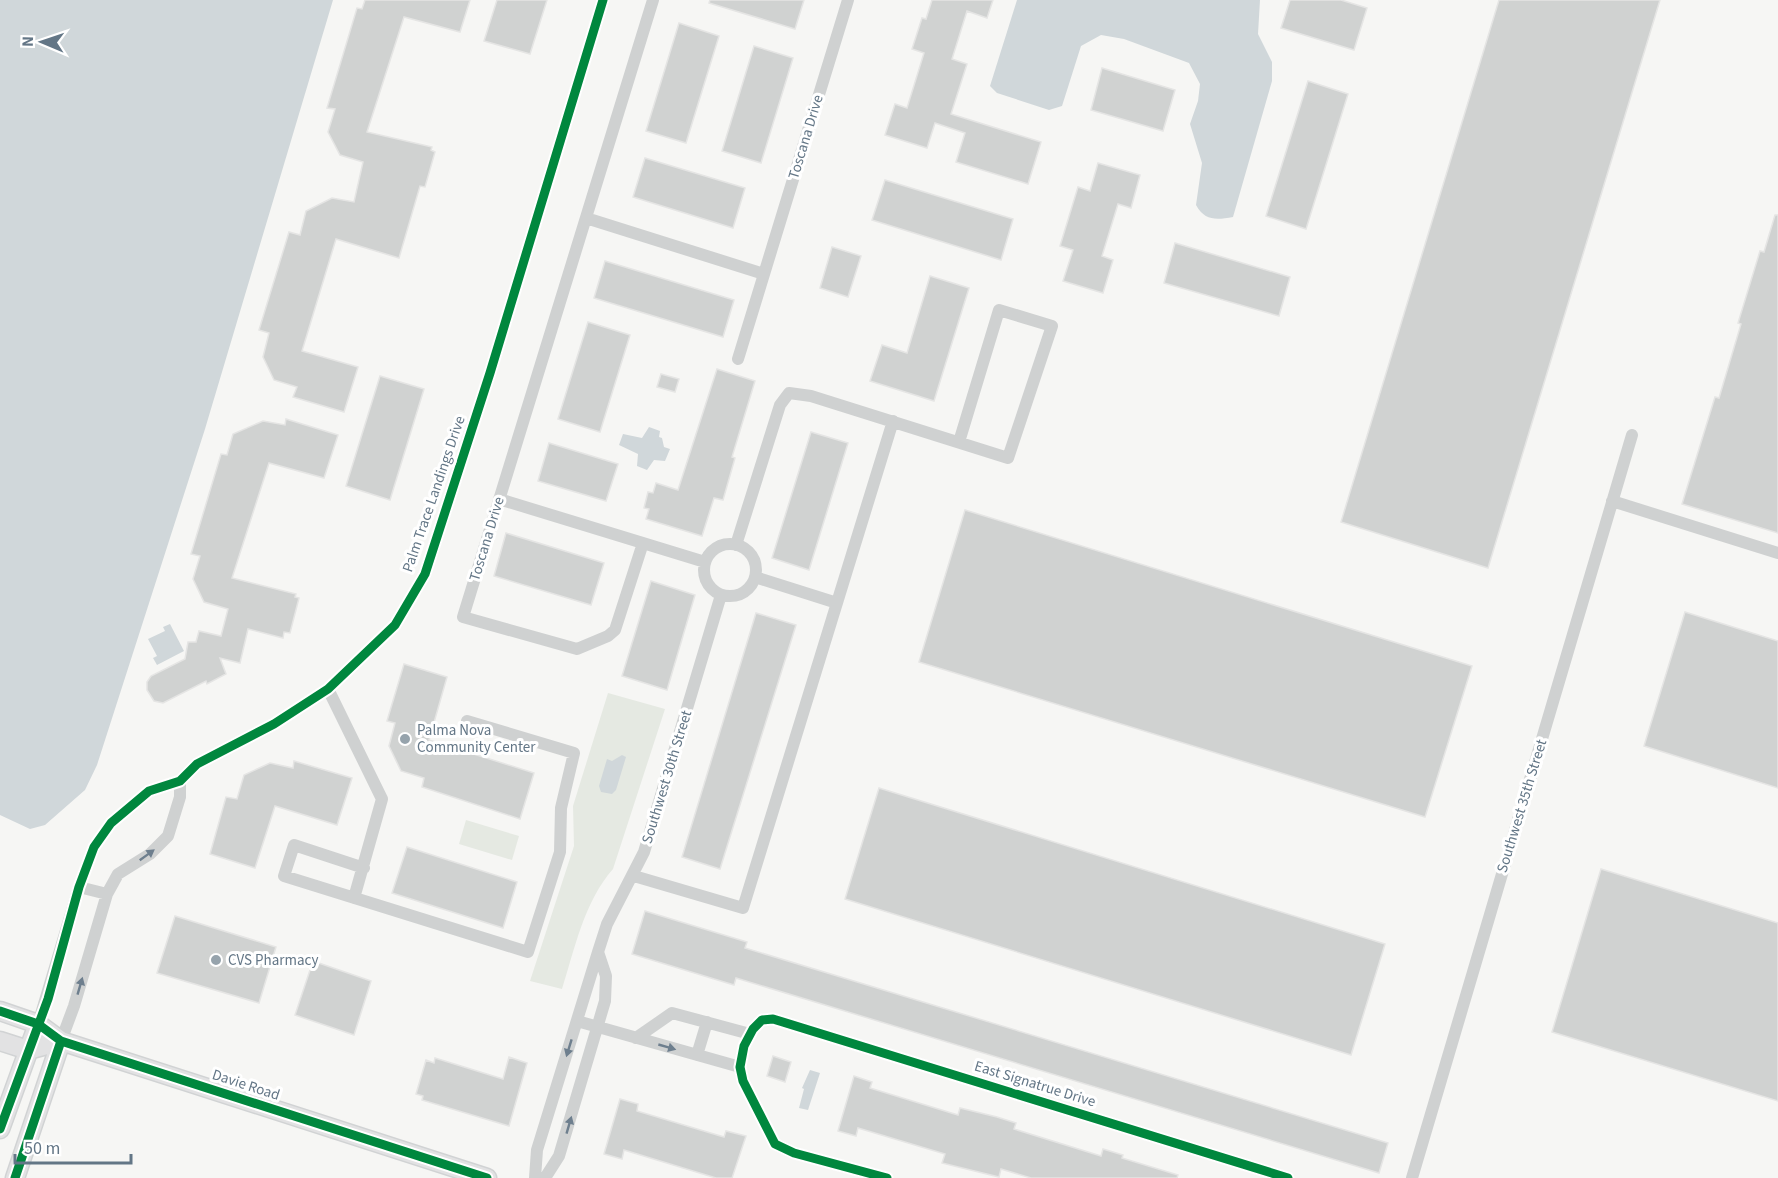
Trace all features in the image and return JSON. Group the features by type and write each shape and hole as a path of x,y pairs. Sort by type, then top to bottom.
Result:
{"main road":[{"name":"Davie Road","path":"0,1011 38,1024 61,1041 487,1178"},
{"path":"0,1129 38,1024"},
{"path":"0,1041 28,1050 61,1041"},
{"path":"15,1178 61,1041"}],"street":[{"name":"Palm Trace Landings Drive","path":"38,1024 48,999 79,886 94,847 111,823 149,791 180,781 197,764 274,724 328,689 394,625 425,574 473,429 603,0"},
{"name":"Toscana Drive","path":"643,543 615,630 586,647 563,647 463,617 653,0"},
{"name":"Toscana Drive","path":"738,359 848,0"},
{"path":"586,218 764,274"},
{"path":"736,545 780,405 789,393 796,392 1008,458 1052,326 999,310 959,442"},
{"path":"634,876 743,908 893,421"},
{"name":"Southwest 35th Street","path":"1412,1178 1632,435"},
{"path":"499,499 705,562"},
{"path":"1612,501 1778,553"},
{"path":"736,545 744,548 755,561 755,577 745,592 737,596 721,595 706,582 705,562 717,547 736,545"},
{"path":"755,577 837,603"},
{"name":"Southwest 30th Street","path":"536,1178 537,1150 598,952 607,924 634,876 647,842 721,595"},
{"path":"328,689 382,799 354,898"},
{"path":"364,868 294,845 284,876 528,952 560,852 561,808 574,753 467,721"},
{"path":"61,1041 74,1006 107,894 118,873 150,854 168,836 180,797 180,781"},
{"path":"79,886 107,894"},
{"path":"545,1178 559,1156 607,987 598,952"},
{"path":"636,1038 672,1013 750,1034 740,1067 743,1081 775,1144 780,1148 887,1178"},
{"name":"East Signatrue Drive","path":"750,1034 762,1020 772,1019 1288,1178"},
{"path":"577,1021 740,1067"},
{"path":"697,1055 707,1022"}],"shaded area":[{"path":"0,0 333,0 205,429 97,765 85,790 45,825 30,829 0,815"},
{"path":"1017,0 1260,0 1258,34 1272,62 1272,81 1233,217 1221,219 1207,217 1196,205 1202,163 1190,124 1198,101 1200,84 1189,63 1124,39 1101,35 1081,46 1062,106 1049,110 997,93 990,86"},
{"path":"649,427 660,431 659,437 662,438 664,447 670,449 665,461 654,460 647,470 637,466 638,454 619,445 623,434 642,438"},
{"path":"170,624 184,651 157,665 153,658 157,656 148,639 165,631 163,627"},
{"path":"608,693 665,709 613,869 603,882 588,911 562,989 530,981 574,846 573,806"},
{"path":"622,755 626,757 616,790 612,794 601,792 599,786 607,759 612,761"},
{"path":"466,820 519,836 512,860 459,844"},
{"path":"810,1070 820,1073 808,1110 799,1108 804,1089 802,1088"}],"building":[{"path":"365,0 470,0 460,32 404,17 367,132 432,147 431,150 435,152 425,187 420,186 399,258 336,239 302,351 358,367 344,412 293,397 297,387 274,380 263,357 269,333 259,330 289,232 300,235 306,211 332,198 354,202 363,162 340,155 328,132 335,109 327,108 357,8 362,9"},
{"path":"497,0 547,0 530,54 484,41"},
{"path":"710,0 804,0 795,29 709,3"},
{"path":"932,0 993,0 987,18 967,11 952,59 967,64 951,114 1041,142 1028,184 956,162 965,133 935,123 927,148 885,135 895,104 907,108 924,53 912,49 922,18 926,19"},
{"path":"1290,0 1341,0 1367,8 1354,50 1281,28"},
{"path":"1499,0 1660,0 1488,568 1341,522"},
{"path":"679,23 719,36 686,143 646,131"},
{"path":"754,46 793,58 761,163 722,151"},
{"path":"1102,68 1175,90 1163,131 1091,110"},
{"path":"1308,81 1348,94 1306,229 1266,216"},
{"path":"645,158 745,188 733,228 633,197"},
{"path":"1098,163 1140,175 1131,208 1118,204 1102,256 1113,260 1103,293 1063,281 1073,250 1060,246 1078,187 1090,191"},
{"path":"885,180 1013,219 1001,260 872,220"},
{"path":"1775,215 1778,215 1778,533 1682,504 1715,397 1719,398 1741,324 1738,323 1760,251 1764,252"},
{"path":"1175,243 1290,277 1279,316 1164,283"},
{"path":"832,247 861,256 848,297 820,288"},
{"path":"605,261 734,300 723,337 594,298"},
{"path":"930,276 969,288 934,401 870,381 882,345 907,353"},
{"path":"588,322 630,335 600,432 558,419"},
{"path":"717,369 755,381 732,457 735,458 723,500 714,498 702,536 646,519 649,509 644,508 648,492 653,493 656,483 678,490"},
{"path":"661,374 679,379 675,392 657,387"},
{"path":"380,376 424,389 390,500 346,486"},
{"path":"286,419 338,435 324,478 269,463 232,578 296,594 295,597 299,598 290,633 284,632 283,638 248,629 240,663 220,658 226,674 207,684 206,681 163,703 154,701 147,690 147,682 151,676 185,659 188,642 196,642 199,631 221,636 228,609 204,602 193,579 200,556 191,554 221,454 227,455 233,434 263,421 285,425"},
{"path":"811,432 848,443 809,570 772,558"},
{"path":"549,443 618,464 606,501 538,481"},
{"path":"965,510 1472,666 1425,817 919,662"},
{"path":"506,533 604,563 591,605 494,576"},
{"path":"651,581 695,595 667,690 622,676"},
{"path":"1685,612 1778,641 1778,788 1644,746"},
{"path":"756,613 796,625 720,869 682,857"},
{"name":"Palma Nova Community Center","path":"404,664 447,677 429,740 534,773 520,819 422,787 424,778 401,771 389,746 395,723 387,721"},
{"path":"294,761 352,778 337,825 275,806 255,868 210,854 226,797 237,799 244,775 270,763 293,768"},
{"path":"879,788 1385,944 1351,1055 845,899"},
{"path":"407,847 517,882 503,928 392,893"},
{"path":"1601,869 1778,923 1778,1101 1552,1032"},
{"path":"645,911 747,942 745,948 1388,1143 1379,1173 736,978 734,985 632,954"},
{"name":"CVS Pharmacy","path":"175,916 276,947 259,1003 157,973"},
{"path":"313,961 371,981 354,1035 295,1015"},
{"path":"773,1056 791,1062 785,1082 767,1076"},
{"path":"509,1057 527,1063 509,1126 422,1100 423,1096 416,1094 426,1060 434,1063 435,1058 503,1079"},
{"path":"854,1076 872,1082 870,1088 958,1115 960,1108 997,1117 1016,1123 1014,1129 1101,1156 1103,1149 1123,1155 1122,1158 1178,1175 1177,1178 1031,1178 1001,1169 999,1177 942,1163 945,1154 858,1128 856,1136 838,1131"},
{"path":"620,1099 638,1104 637,1111 724,1137 726,1131 746,1136 732,1178 716,1178 624,1150 622,1159 604,1154"}],"cycle path":[{"path":"0,1129 48,999 79,887 94,847 111,823 149,791 180,781 197,764 274,724 328,689 395,625 425,574 490,373 603,0"},
{"path":"0,1011 38,1024 61,1041 487,1178"},
{"path":"887,1178 794,1153 775,1144 743,1081 740,1067 744,1046 753,1029 762,1020 773,1019 1288,1178"},
{"path":"15,1178 61,1041"}],"place":[{"name":"Palma Nova Community Center","path":"405,739"},
{"name":"CVS Pharmacy","path":"216,960"}]}
